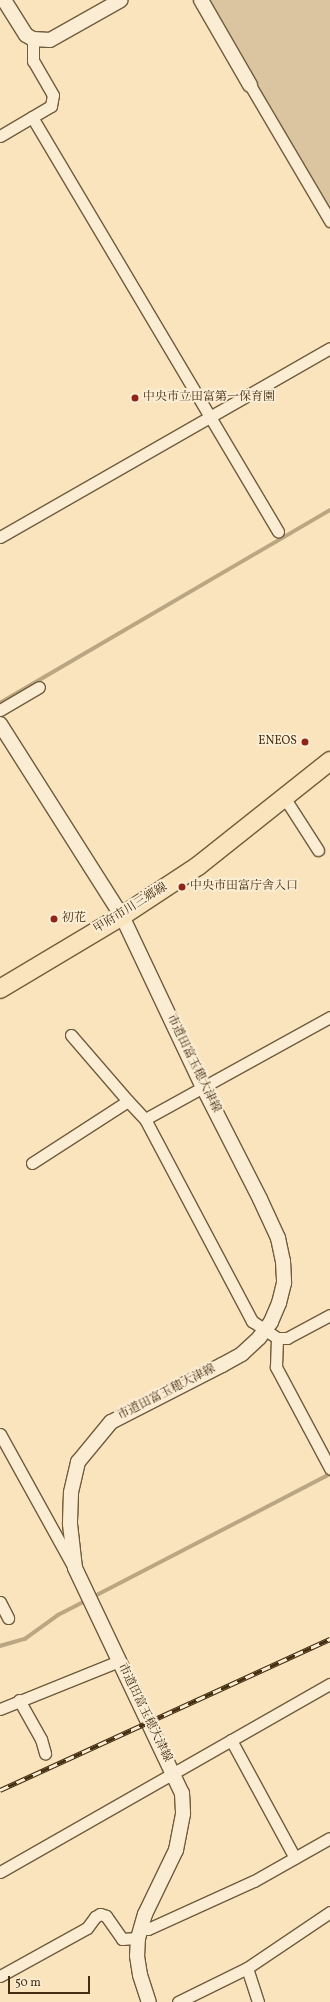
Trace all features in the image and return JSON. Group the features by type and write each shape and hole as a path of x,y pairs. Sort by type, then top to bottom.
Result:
{"main road":[{"name":"甲府市川三郷線","path":"0,989 122,916 198,866 330,761"}],"street":[{"path":"4,0 26,35 33,39 50,40 121,0"},
{"path":"201,0 330,221"},
{"path":"0,136 51,106 53,95 33,61 33,39"},
{"path":"32,117 208,417 278,532"},
{"path":"0,537 330,348"},
{"path":"0,710 39,687"},
{"name":"市道田富玉穂大津線","path":"0,724 122,916 203,1087 278,1238 283,1261 284,1283 271,1322 264,1331 242,1354 111,1422 98,1435 78,1462 71,1493 70,1524 75,1568 173,1772 182,1794 181,1832 176,1850 140,1933 137,1956 140,1975 150,2002"},
{"path":"284,797 318,850"},
{"path":"145,1119 330,1017"},
{"path":"71,1035 145,1119 252,1321 264,1331 277,1338 287,1338 330,1315"},
{"path":"32,1163 128,1101"},
{"path":"277,1338 276,1367 330,1467"},
{"path":"0,1434 75,1568"},
{"path":"1,1605 8,1618"},
{"path":"0,1709 19,1700 119,1661"},
{"path":"0,1872 173,1772 330,1684"},
{"path":"19,1700 41,1739 45,1753"},
{"path":"231,1740 295,1858"},
{"path":"0,1976 87,1928 95,1917 100,1914 106,1916 122,1939 140,1933 254,1882 329,1840"},
{"path":"178,2002 247,1968 330,1912"},
{"path":"247,1968 258,2002"}],"shaded area":[{"path":"201,0 330,0 330,221"}],"waterway":[{"path":"0,703 330,510"},
{"path":"93,1597 330,1474"},
{"path":"0,1646 25,1639 58,1615 88,1600"}],"railway":[{"path":"0,1790 330,1639"}],"place":[{"name":"中央市立田富第一保育園","path":"135,398"},
{"name":"ENEOS","path":"305,742"},
{"name":"中央市田富庁舎入口","path":"182,887"},
{"name":"初花","path":"54,919"}]}
